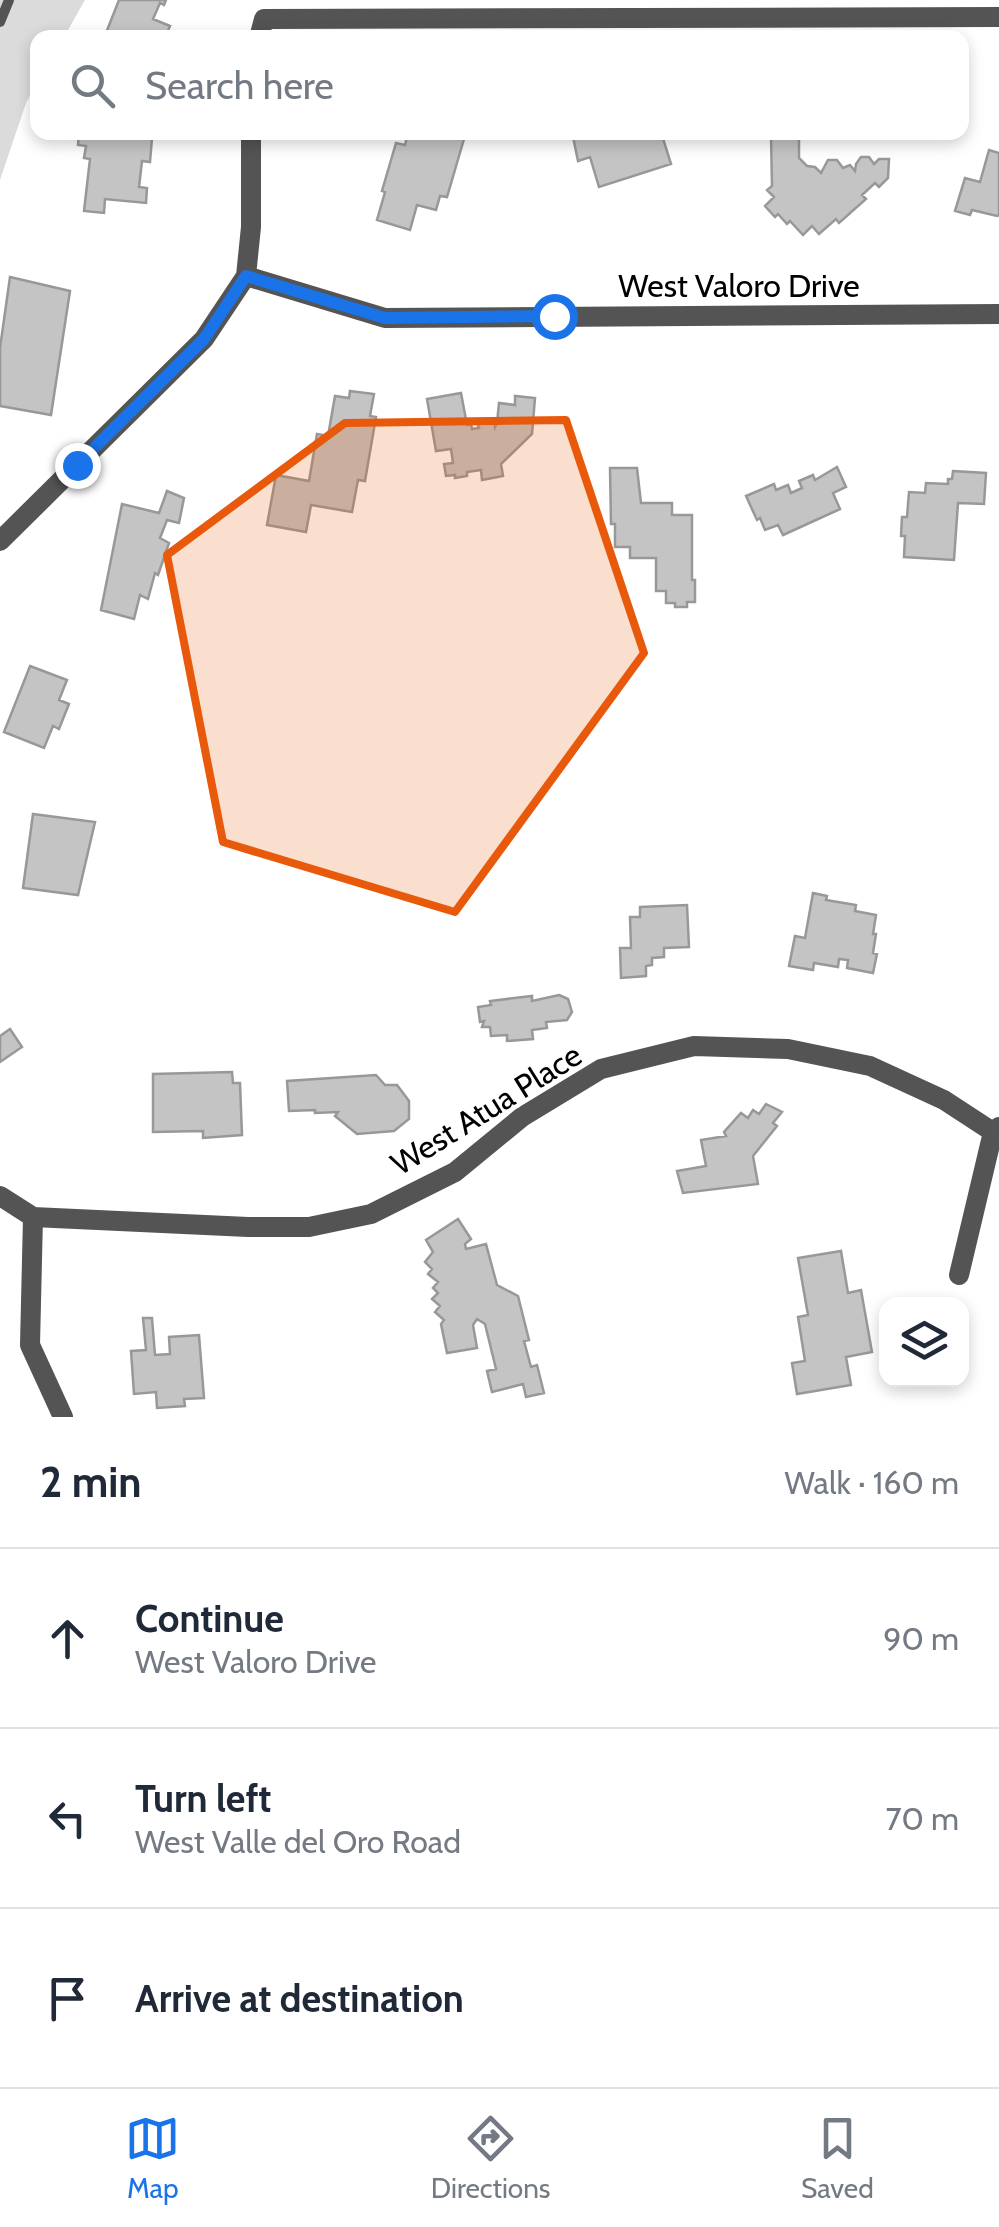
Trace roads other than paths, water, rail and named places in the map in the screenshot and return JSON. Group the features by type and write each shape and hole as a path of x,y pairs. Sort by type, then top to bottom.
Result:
{"street":[{"path":"261,30 264,19 999,17"},
{"path":"0,541 204,339 246,276 251,226 251,140"},
{"name":"West Valoro Drive","path":"246,276 385,318 999,314"},
{"name":"West Atua Place","path":"0,1196 34,1217 309,1227 371,1214 454,1172 522,1117 601,1069 694,1046 788,1049 870,1066 944,1100 996,1130 959,1275"},
{"path":"34,1217 30,1345 63,1417"}],"lane":[{"path":"0,22 8,0"}]}
